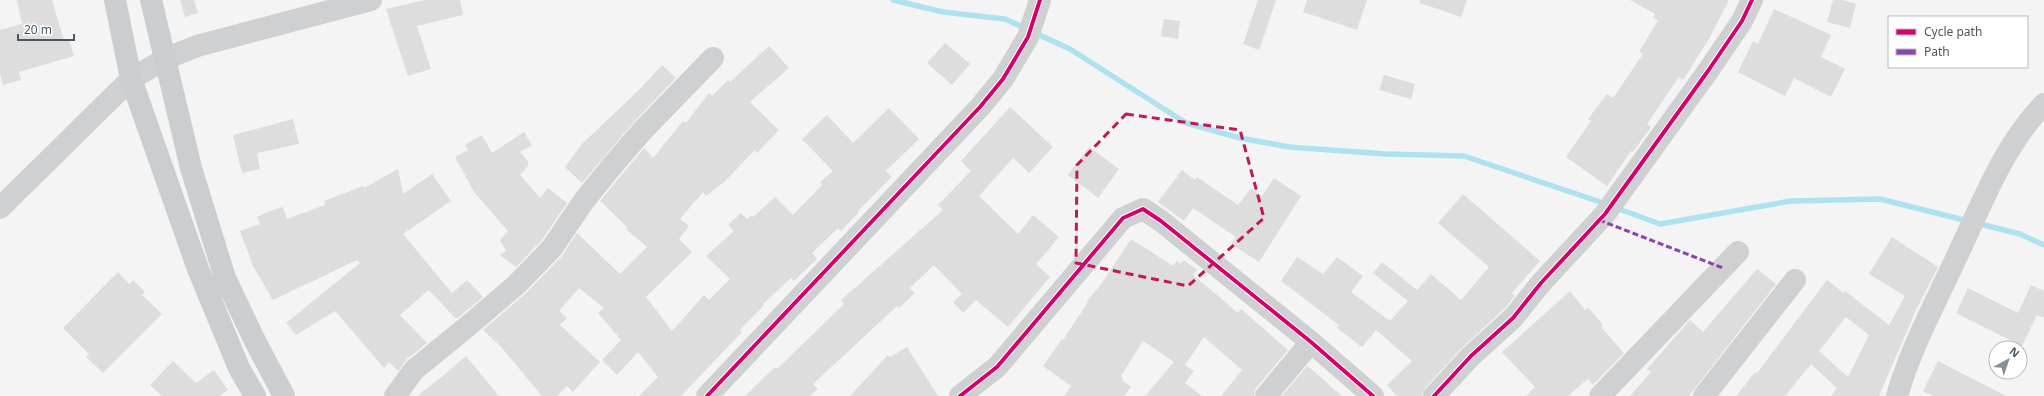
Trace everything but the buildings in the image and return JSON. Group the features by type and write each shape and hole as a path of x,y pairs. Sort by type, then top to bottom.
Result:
{"main road":[{"path":"115,0 131,79 198,269 238,368 255,396"},
{"path":"151,0 191,168 225,278 255,341 284,396"}],"street":[{"path":"0,208 131,79 165,59 197,46 371,0"},
{"path":"707,396 980,107 1003,79 1028,37 1040,0"},
{"path":"1434,396 1471,356 1513,318 1541,283 1605,214 1625,189 1742,21 1752,0"},
{"path":"395,396 414,370 516,285 552,248 583,202 612,166 713,58"},
{"path":"1897,396 1906,364 1963,245 1984,197 2002,162 2018,137 2044,104"},
{"path":"960,396 998,367 1123,218 1143,209 1161,221 1311,342 1373,396"},
{"path":"1600,396 1738,252"},
{"path":"1704,396 1795,280"},
{"path":"1266,396 1311,342"}],"highlighted area":[{"path":"1126,114 1240,130 1264,218 1188,286 1076,263 1077,165"}],"waterway":[{"path":"893,0 943,12 1005,19 1027,29"},
{"path":"1035,33 1070,49 1186,123 1240,138 1289,147 1386,154 1464,156 1606,204"},
{"path":"1616,208 1660,224 1791,201 1880,199 1968,221"},
{"path":"1976,223 2020,234 2044,245"}],"marked path":[{"path":"1599,220 1723,268"}],"cycle path":[{"path":"707,396 980,107 1003,79 1028,37 1040,0"},
{"path":"1434,396 1471,356 1513,318 1541,283 1605,214 1708,71 1742,21 1752,0"},
{"path":"960,396 997,367 1123,218 1143,209 1161,221 1311,342 1373,396"}]}
